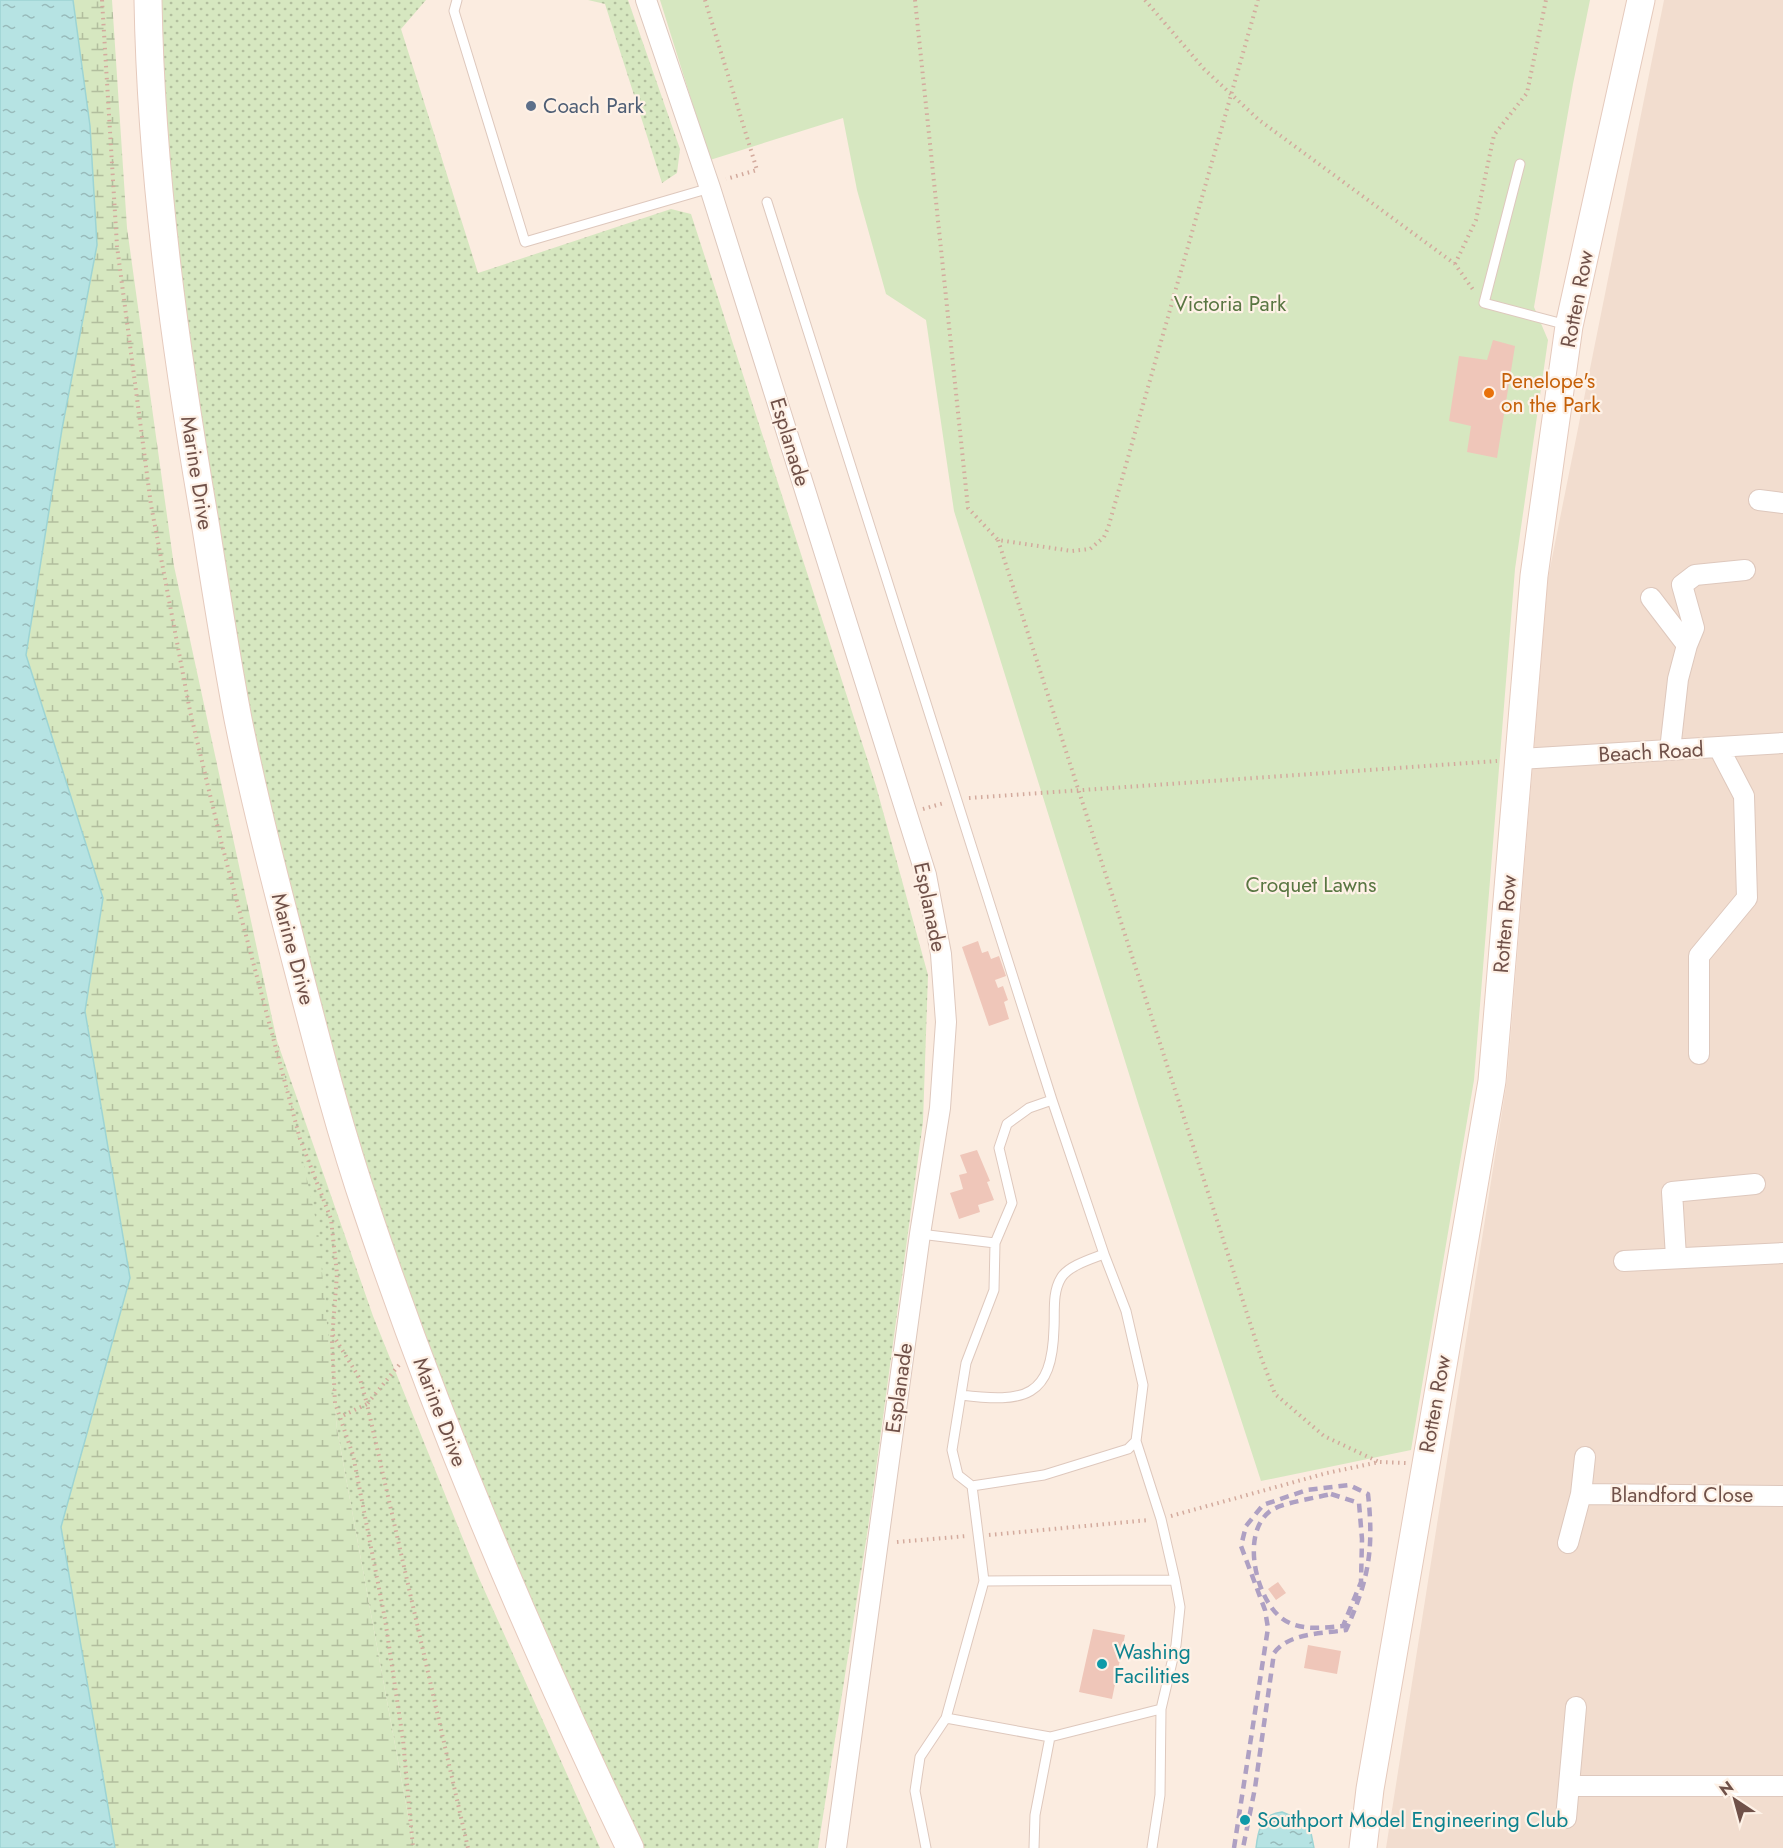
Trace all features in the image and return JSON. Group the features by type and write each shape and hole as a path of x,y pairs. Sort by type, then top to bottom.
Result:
{"street":[{"name":"Marine Drive","path":"148,0 156,142 170,298 189,428 237,715 270,863 329,1088 367,1212 428,1384 509,1587 630,1848"},
{"name":"Esplanade","path":"646,0 709,186 926,875 941,954 946,1022 940,1108 920,1234 836,1848"},
{"name":"Rotten Row","path":"1363,1848 1387,1684 1492,1081 1534,576 1569,326 1641,0"},
{"path":"1759,500 1783,503"},
{"path":"1670,750 1678,679 1694,628 1682,585 1695,575 1745,570"},
{"path":"1651,598 1687,645"},
{"name":"Beach Road","path":"1519,759 1783,743"},
{"path":"1699,1054 1699,956 1747,898 1744,796 1719,748"},
{"path":"1676,1257 1672,1192 1755,1184"},
{"path":"1624,1261 1783,1253"},
{"name":"Blandford Close","path":"1568,1543 1581,1494 1585,1457"},
{"name":"Blandford Close","path":"1581,1494 1783,1496"},
{"path":"1566,1818 1576,1707"},
{"path":"1570,1786 1783,1786"}],"lane":[{"path":"457,0 454,11 525,242 709,186"},
{"path":"1520,164 1484,303 1569,326"},
{"path":"767,202 1052,1100 1104,1254 1126,1311 1143,1385 1136,1441 1161,1519 1180,1607 1176,1646 1161,1709 1160,1795 1152,1848"},
{"path":"926,1848 915,1791 920,1757 946,1718 984,1581 972,1486 958,1474 953,1462 952,1450 966,1363 994,1290 995,1243 1012,1203 999,1148 1007,1124 1029,1108 1052,1100"},
{"path":"920,1234 995,1243"},
{"path":"961,1395 1001,1398 1038,1388 1047,1375 1051,1359 1054,1303 1061,1277 1081,1263 1104,1254"},
{"path":"972,1486 1044,1475 1128,1449 1136,1441"},
{"path":"984,1581 1175,1580"},
{"path":"946,1718 1050,1737 1161,1709"},
{"path":"1034,1848 1035,1815 1050,1737"}],"path":[{"path":"102,0 117,246 151,505 190,711 222,845 300,1139 331,1219 337,1274 333,1335 335,1402 353,1455 385,1619 403,1740 413,1848"},
{"path":"705,0 757,170 709,186"},
{"path":"915,0 968,508 998,540 1261,1357 1275,1394 1324,1437 1379,1462"},
{"path":"1145,0 1231,97 1455,264 1484,303"},
{"path":"998,540 1081,551 1090,549 1104,537 1258,0"},
{"path":"1455,264 1476,220 1494,135 1527,93 1545,0"},
{"path":"906,814 956,799 1077,788 1519,759"},
{"path":"333,1335 360,1379 367,1404 468,1848"},
{"path":"340,1418 367,1404 404,1360"}],"shaded area":[{"path":"1664,0 1783,0 1783,1848 1386,1848 1507,1080 1548,578"}],"green space":[{"path":"0,0 112,0 127,228 174,566 318,1230 337,1429 414,1848 0,1848"},
{"path":"160,0 426,0 401,29 478,273 671,209 691,214 876,786 928,975 923,1122 868,1528 818,1848 643,1848 576,1703 490,1504 425,1342 371,1179 322,1015 279,848 242,681 212,512 187,342 170,171"},
{"path":"588,0 628,0 680,149 677,173 662,183 605,4"},
{"name":"Victoria Park","path":"660,0 1590,0 1534,307 1548,340 1515,569 1474,1080 1411,1450 1261,1481 1139,1106 954,511 926,320 886,294 857,190 843,118 710,160"},
{"path":"276,1038 373,1316 478,1576 600,1848 414,1848 337,1429 317,1230"}],"water":[{"path":"0,0 73,0 90,126 97,245 62,429 26,655 103,898 85,1011 130,1278 61,1527 115,1848 0,1848"},
{"path":"1282,1812 1309,1823 1314,1848 1256,1848 1262,1824 1269,1816"}],"building":[{"path":"1493,340 1515,346 1497,458 1467,452 1471,426 1449,421 1459,356 1487,360"},
{"path":"978,941 982,953 988,951 991,959 999,956 1006,976 995,980 998,988 1003,986 1008,1000 1004,1002 1009,1019 989,1026 962,947"},
{"path":"977,1150 990,1181 987,1182 994,1200 978,1205 980,1212 959,1219 950,1193 963,1189 959,1175 967,1173 960,1155"},
{"path":"1278,1582 1286,1593 1276,1600 1268,1589"},
{"name":"Washing Facilities","path":"1093,1629 1125,1635 1112,1699 1079,1692"},
{"path":"1308,1645 1341,1651 1337,1674 1304,1668"}],"railway":[{"path":"1234,1848 1268,1628 1265,1610 1241,1546 1246,1526 1263,1505 1307,1490 1349,1485 1368,1494 1370,1548 1365,1579 1346,1630 1297,1638 1281,1646 1274,1653 1255,1788 1243,1848"},
{"path":"1331,1494 1359,1503 1362,1539 1361,1582 1343,1626 1308,1628 1291,1624 1277,1614 1263,1592 1255,1563 1256,1534 1261,1522 1274,1509 1289,1503 1331,1494"}],"place":[{"name":"Coach Park","path":"531,106"},
{"name":"Penelope's on the Park","path":"1489,393"},
{"name":"Washing Facilities","path":"1102,1664"},
{"name":"Southport Model Engineering Club","path":"1245,1820"}],"park label":[{"name":"Croquet Lawns","path":"1311,885"}]}
